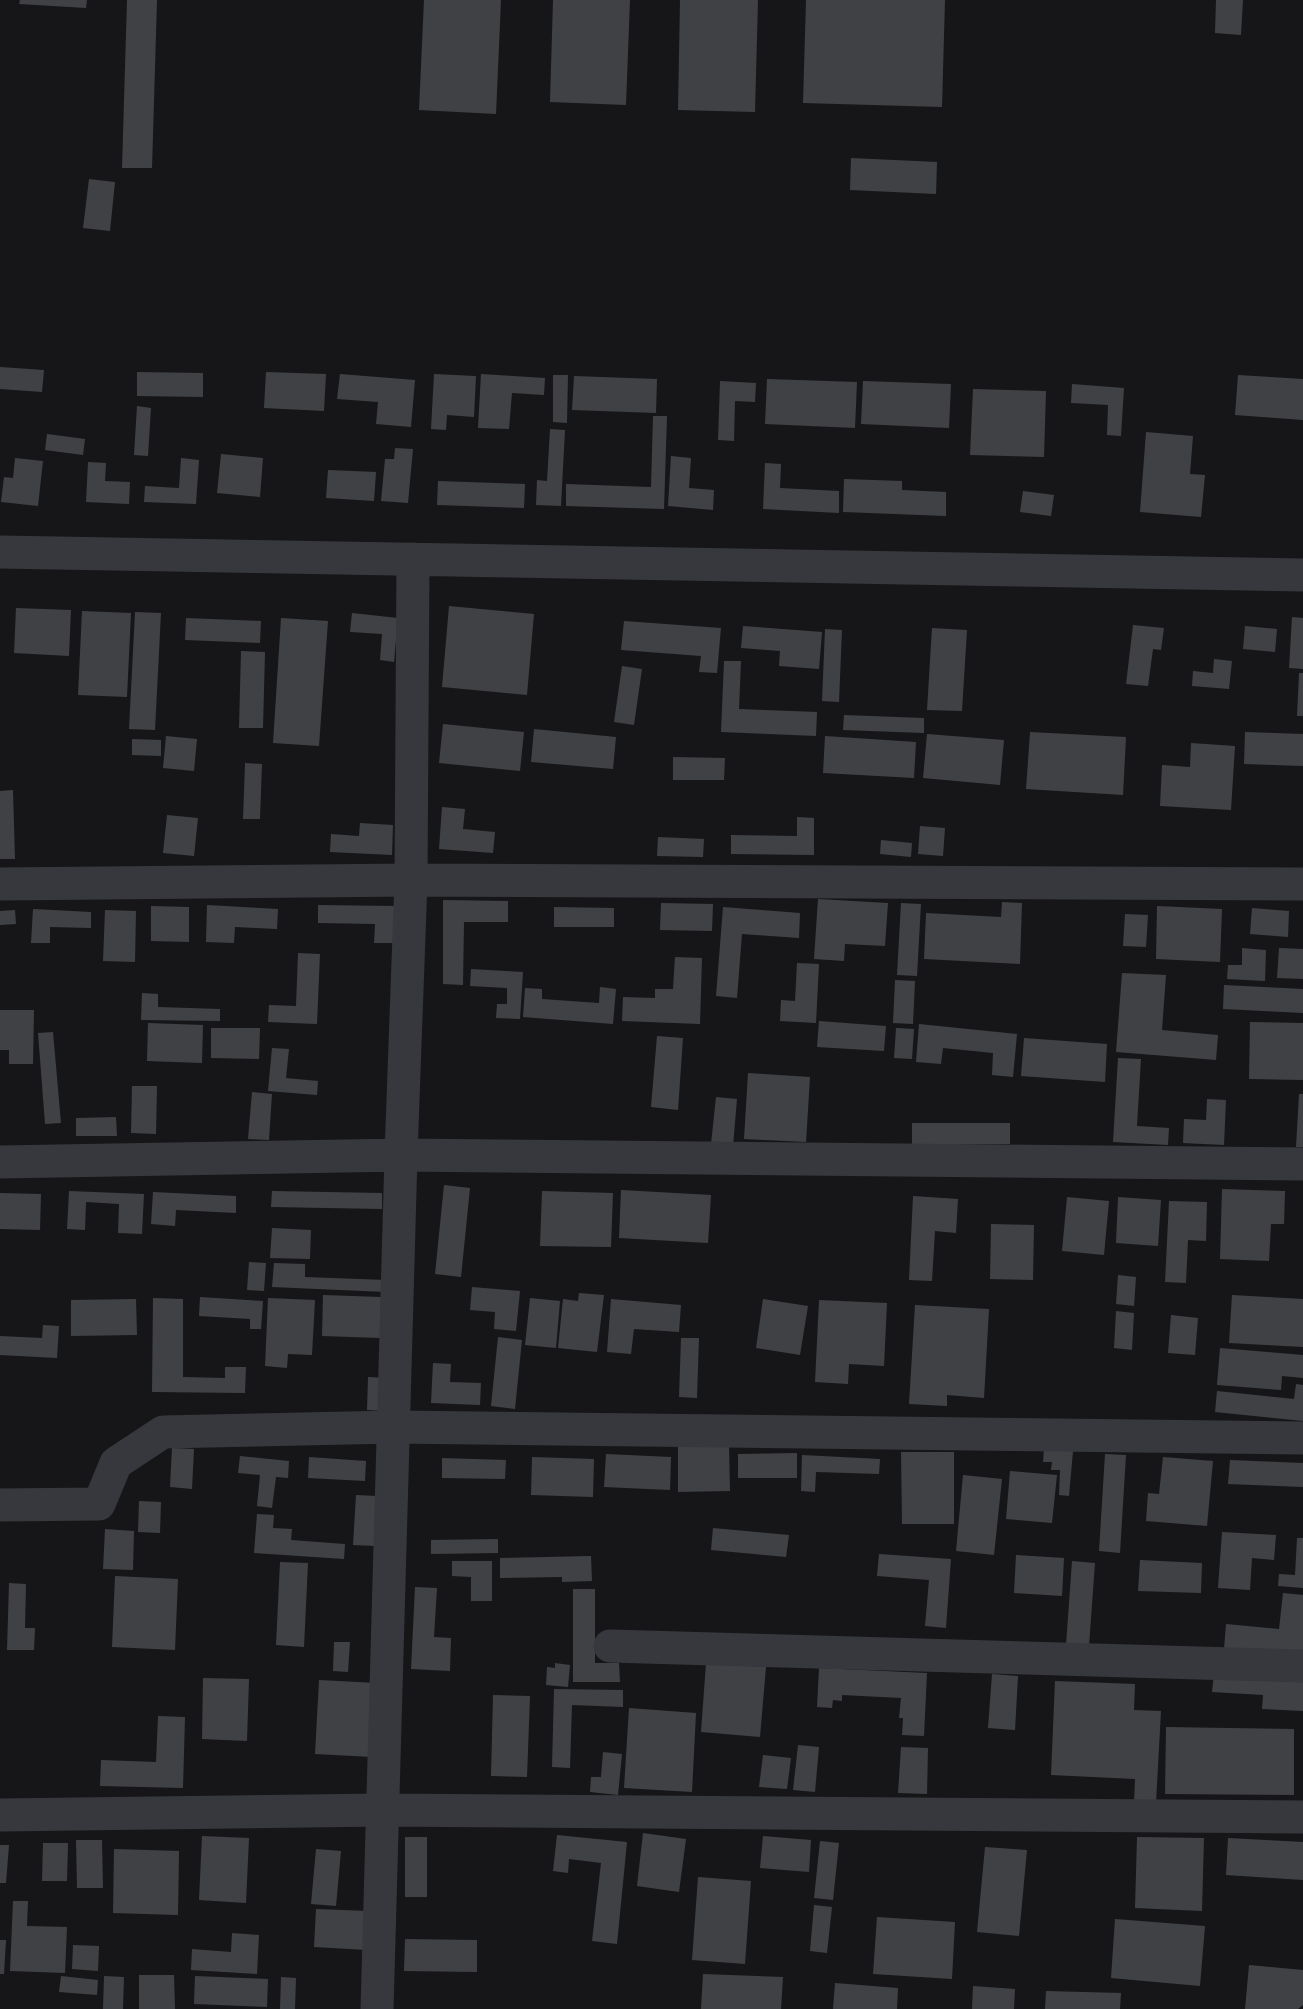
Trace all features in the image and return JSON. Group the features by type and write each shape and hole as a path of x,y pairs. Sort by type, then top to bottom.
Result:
{"street":[{"path":"0,552 1303,575"},
{"path":"377,2009 411,880 413,559"},
{"path":"0,884 411,880 1303,884"},
{"path":"0,1162 401,1155 1303,1164"},
{"path":"0,1505 99,1504 116,1463 163,1432 394,1427 1303,1438"},
{"path":"609,1646 1303,1666"},
{"path":"0,1815 382,1810 1303,1817"}],"building":[{"path":"20,0 87,0 86,8 19,4"},
{"path":"127,0 157,0 152,168 122,168"},
{"path":"424,0 501,0 496,114 419,110"},
{"path":"553,0 630,0 626,105 550,102"},
{"path":"680,0 758,0 755,112 678,110"},
{"path":"806,0 945,0 942,107 803,103"},
{"path":"1216,0 1243,0 1241,35 1215,33"},
{"path":"851,158 937,162 936,194 850,190"},
{"path":"89,179 115,182 110,231 83,228"},
{"path":"0,367 44,370 42,392 0,389"},
{"path":"137,372 203,373 203,397 137,396"},
{"path":"266,372 326,374 324,411 264,408"},
{"path":"340,374 415,380 411,427 376,424 378,402 337,399"},
{"path":"434,374 476,376 474,417 447,415 446,430 431,429"},
{"path":"481,374 545,378 544,395 512,393 509,429 478,428"},
{"path":"553,375 568,375 567,423 553,422"},
{"path":"1238,375 1303,379 1303,420 1235,415"},
{"path":"574,376 657,379 656,413 572,410"},
{"path":"767,379 857,382 855,428 765,424"},
{"path":"720,381 756,383 755,402 735,401 734,441 718,440"},
{"path":"863,381 951,384 949,428 861,424"},
{"path":"1072,384 1124,388 1121,436 1107,435 1108,405 1071,403"},
{"path":"973,389 1046,391 1044,457 970,455"},
{"path":"137,406 151,408 148,456 134,455"},
{"path":"653,416 667,416 664,509 566,506 566,484 651,487"},
{"path":"550,429 565,430 561,506 536,505 537,480 547,481"},
{"path":"1146,432 1193,436 1190,474 1205,475 1201,517 1140,512"},
{"path":"47,434 85,439 83,455 45,450"},
{"path":"395,448 413,449 408,503 381,501 385,459 394,459"},
{"path":"221,454 263,458 260,497 217,493"},
{"path":"671,456 691,458 689,488 714,490 713,510 668,506"},
{"path":"15,458 43,461 38,506 1,502 4,477 13,478"},
{"path":"181,458 199,460 196,504 144,502 145,486 179,488"},
{"path":"88,462 106,463 105,481 130,482 129,504 86,502"},
{"path":"765,463 781,464 780,488 839,491 839,513 763,509"},
{"path":"328,470 376,472 374,501 326,498"},
{"path":"844,479 902,481 902,490 946,492 946,516 843,512"},
{"path":"438,481 525,484 524,508 437,505"},
{"path":"1023,491 1054,495 1051,516 1020,512"},
{"path":"449,606 534,614 527,695 442,687"},
{"path":"16,608 71,610 69,656 14,653"},
{"path":"82,611 131,613 127,697 78,695"},
{"path":"135,612 161,613 155,730 129,729"},
{"path":"352,613 398,618 394,662 380,660 382,634 350,632"},
{"path":"1292,617 1303,618 1303,669 1289,668"},
{"path":"186,618 261,621 260,643 185,640"},
{"path":"281,618 328,621 319,746 273,743"},
{"path":"624,621 721,628 717,673 699,672 701,656 621,650"},
{"path":"1133,625 1164,628 1161,650 1153,649 1148,686 1126,684"},
{"path":"743,626 822,632 819,669 779,666 780,651 741,648"},
{"path":"1245,626 1277,629 1275,652 1243,649"},
{"path":"932,628 967,630 962,711 927,710"},
{"path":"825,629 842,630 839,702 822,701"},
{"path":"241,651 265,652 263,728 239,728"},
{"path":"1214,659 1232,661 1229,689 1192,686 1193,671 1213,673"},
{"path":"724,661 741,661 739,709 817,712 816,736 721,732"},
{"path":"622,666 642,669 634,725 614,722"},
{"path":"1299,673 1303,673 1303,716 1297,716"},
{"path":"844,715 924,718 924,733 843,730"},
{"path":"443,724 524,732 520,771 439,763"},
{"path":"534,729 616,737 613,769 531,762"},
{"path":"1030,732 1126,737 1123,795 1026,789"},
{"path":"1245,732 1303,734 1303,766 1244,764"},
{"path":"927,734 1004,740 1000,785 923,778"},
{"path":"166,736 197,739 194,771 163,768"},
{"path":"825,736 916,742 914,778 823,773"},
{"path":"132,739 161,740 161,756 132,755"},
{"path":"1191,743 1235,746 1231,810 1160,806 1162,765 1190,767"},
{"path":"673,757 725,758 724,780 673,780"},
{"path":"245,763 262,764 260,819 243,819"},
{"path":"13,790 15,859 0,859 0,791"},
{"path":"442,807 465,809 463,829 495,832 493,853 439,849"},
{"path":"167,815 198,818 194,856 163,853"},
{"path":"797,817 814,818 814,855 731,854 731,835 797,836"},
{"path":"360,823 393,825 392,855 330,852 331,834 359,836"},
{"path":"920,826 945,828 943,856 918,854"},
{"path":"658,837 704,839 703,857 657,856"},
{"path":"881,840 912,843 911,857 880,854"},
{"path":"818,899 888,903 885,946 845,944 844,961 814,959"},
{"path":"443,900 508,901 508,922 464,922 463,985 443,984"},
{"path":"1002,902 1022,903 1020,964 924,959 926,913 1001,917"},
{"path":"661,903 713,904 712,931 660,930"},
{"path":"901,903 921,904 917,976 897,975"},
{"path":"207,905 278,909 277,929 235,927 234,943 206,942"},
{"path":"318,905 395,906 394,943 374,943 375,924 318,923"},
{"path":"151,906 189,907 189,942 151,941"},
{"path":"1157,906 1222,909 1220,962 1156,959"},
{"path":"554,907 614,908 614,927 554,927"},
{"path":"723,907 800,913 799,938 742,934 737,998 716,996"},
{"path":"1252,908 1289,911 1288,937 1250,934"},
{"path":"33,909 91,912 91,928 50,927 50,943 31,943"},
{"path":"15,910 16,924 0,925 0,911"},
{"path":"105,910 136,911 135,962 103,961"},
{"path":"1125,914 1148,915 1146,947 1123,946"},
{"path":"1242,948 1266,950 1265,981 1227,979 1228,965 1242,965"},
{"path":"1279,948 1303,949 1303,979 1277,978"},
{"path":"298,953 320,954 317,1024 268,1022 269,1005 296,1006"},
{"path":"675,957 702,958 700,1024 622,1021 623,997 655,998 655,989 673,989"},
{"path":"797,963 819,964 816,1023 780,1021 781,1000 795,1001"},
{"path":"471,969 523,972 520,1019 496,1018 497,1004 507,1004 507,988 470,986"},
{"path":"1122,973 1166,975 1162,1030 1218,1035 1216,1060 1116,1052"},
{"path":"895,980 915,981 913,1024 893,1023"},
{"path":"1224,985 1303,989 1303,1013 1223,1009"},
{"path":"600,987 616,989 613,1024 523,1017 525,988 542,989 542,999 599,1003"},
{"path":"142,993 158,994 158,1007 220,1009 220,1021 141,1020"},
{"path":"0,1010 34,1010 33,1064 9,1064 9,1050 0,1050"},
{"path":"819,1021 886,1026 884,1051 817,1047"},
{"path":"1250,1022 1303,1023 1303,1080 1249,1079"},
{"path":"148,1023 203,1025 202,1063 147,1061"},
{"path":"919,1024 1017,1034 1013,1077 992,1075 993,1053 943,1048 941,1064 916,1062"},
{"path":"211,1028 260,1028 259,1059 211,1058"},
{"path":"896,1028 914,1029 912,1059 894,1058"},
{"path":"53,1032 61,1123 45,1124 38,1033"},
{"path":"657,1036 683,1038 678,1110 651,1107"},
{"path":"1024,1038 1107,1044 1105,1082 1021,1076"},
{"path":"272,1048 289,1049 286,1078 318,1081 317,1095 268,1091"},
{"path":"1118,1058 1141,1059 1137,1126 1169,1128 1168,1145 1113,1142"},
{"path":"748,1073 810,1077 806,1142 744,1139"},
{"path":"132,1086 157,1086 156,1134 131,1133"},
{"path":"252,1092 272,1094 269,1140 248,1139"},
{"path":"1299,1094 1303,1094 1303,1147 1296,1147"},
{"path":"716,1097 737,1099 733,1146 711,1144"},
{"path":"1207,1099 1226,1100 1224,1145 1183,1143 1184,1119 1206,1120"},
{"path":"116,1117 117,1136 76,1136 76,1118"},
{"path":"912,1123 1010,1123 1010,1144 912,1144"},
{"path":"444,1185 470,1188 461,1277 435,1274"},
{"path":"1222,1189 1285,1191 1284,1224 1271,1224 1269,1261 1220,1259"},
{"path":"621,1190 711,1195 708,1243 619,1238"},
{"path":"69,1191 144,1194 142,1234 118,1233 119,1204 86,1202 85,1230 67,1229"},
{"path":"272,1191 382,1193 382,1209 271,1207"},
{"path":"542,1191 613,1193 611,1247 540,1246"},
{"path":"153,1192 236,1196 236,1213 176,1210 175,1226 151,1224"},
{"path":"0,1193 41,1194 40,1230 0,1229"},
{"path":"913,1196 958,1199 956,1233 935,1231 932,1281 909,1280"},
{"path":"1067,1197 1109,1201 1104,1255 1062,1251"},
{"path":"1118,1197 1161,1200 1158,1246 1116,1243"},
{"path":"1169,1201 1207,1202 1206,1241 1188,1240 1186,1283 1165,1282"},
{"path":"991,1224 1034,1225 1033,1280 990,1279"},
{"path":"272,1228 311,1230 310,1259 270,1258"},
{"path":"249,1262 266,1263 264,1291 247,1290"},
{"path":"274,1263 305,1264 305,1277 386,1280 386,1292 272,1287"},
{"path":"1118,1275 1136,1277 1134,1306 1116,1304"},
{"path":"472,1287 520,1291 516,1331 494,1329 495,1312 470,1310"},
{"path":"579,1293 604,1295 597,1352 558,1348 563,1299 578,1301"},
{"path":"323,1295 381,1297 380,1338 322,1336"},
{"path":"1232,1295 1303,1299 1303,1347 1229,1343"},
{"path":"200,1297 263,1301 261,1329 250,1329 250,1319 199,1316"},
{"path":"153,1298 183,1299 183,1377 225,1378 225,1367 246,1367 245,1393 152,1392"},
{"path":"268,1298 315,1300 312,1355 288,1354 287,1368 265,1366"},
{"path":"530,1298 560,1301 556,1348 525,1345"},
{"path":"136,1299 137,1335 71,1336 71,1300"},
{"path":"611,1299 681,1305 679,1332 634,1329 631,1354 607,1352"},
{"path":"763,1299 808,1306 800,1355 756,1348"},
{"path":"819,1300 887,1303 884,1366 849,1364 848,1384 815,1382"},
{"path":"915,1305 989,1309 984,1398 947,1395 947,1406 909,1404"},
{"path":"1116,1311 1134,1313 1132,1350 1114,1348"},
{"path":"1171,1315 1198,1318 1195,1355 1168,1353"},
{"path":"43,1325 59,1326 57,1358 0,1355 0,1336 42,1338"},
{"path":"498,1337 522,1340 515,1409 491,1406"},
{"path":"681,1338 699,1338 697,1398 679,1397"},
{"path":"1220,1348 1303,1355 1303,1378 1282,1376 1281,1390 1217,1385"},
{"path":"433,1363 451,1364 450,1382 481,1383 480,1405 431,1403"},
{"path":"368,1377 386,1378 385,1411 367,1410"},
{"path":"1296,1384 1303,1385 1303,1421 1215,1412 1217,1391 1294,1399"},
{"path":"729,1445 730,1491 678,1492 678,1446"},
{"path":"172,1448 194,1449 192,1489 170,1487"},
{"path":"1044,1449 1073,1451 1069,1496 1059,1495 1060,1470 1051,1470 1052,1462 1043,1462"},
{"path":"901,1452 954,1452 954,1524 902,1524"},
{"path":"797,1453 797,1478 738,1478 738,1454"},
{"path":"606,1454 671,1457 670,1490 604,1487"},
{"path":"1105,1454 1126,1455 1120,1553 1099,1551"},
{"path":"802,1455 880,1459 879,1474 816,1472 815,1492 801,1491"},
{"path":"240,1456 289,1461 288,1478 276,1477 272,1508 257,1506 260,1475 238,1473"},
{"path":"309,1457 366,1461 365,1481 308,1478"},
{"path":"532,1457 594,1459 593,1497 531,1495"},
{"path":"1163,1457 1213,1461 1207,1526 1146,1521 1148,1493 1159,1494"},
{"path":"442,1458 506,1460 505,1479 442,1478"},
{"path":"1230,1460 1303,1463 1303,1487 1228,1484"},
{"path":"1010,1471 1057,1475 1052,1523 1006,1519"},
{"path":"963,1475 1002,1479 994,1555 956,1551"},
{"path":"356,1495 377,1496 375,1546 353,1545"},
{"path":"139,1501 161,1502 160,1533 138,1532"},
{"path":"257,1514 274,1515 273,1528 292,1529 291,1540 345,1544 344,1559 254,1553"},
{"path":"713,1528 789,1535 786,1557 711,1550"},
{"path":"105,1529 134,1531 133,1570 103,1569"},
{"path":"1222,1532 1276,1535 1274,1560 1252,1558 1250,1590 1218,1588"},
{"path":"1297,1538 1303,1538 1303,1588 1278,1586 1279,1574 1295,1575"},
{"path":"498,1539 498,1553 431,1554 431,1540"},
{"path":"879,1554 951,1559 946,1628 925,1626 929,1580 877,1576"},
{"path":"1016,1555 1064,1558 1062,1596 1014,1593"},
{"path":"591,1556 592,1581 562,1582 562,1577 500,1578 500,1558"},
{"path":"1140,1560 1202,1563 1201,1593 1138,1591"},
{"path":"452,1561 492,1561 492,1601 471,1601 471,1577 452,1576"},
{"path":"1072,1561 1095,1563 1089,1646 1066,1645"},
{"path":"280,1562 308,1563 304,1647 276,1645"},
{"path":"115,1576 178,1579 175,1650 112,1647"},
{"path":"9,1583 26,1584 25,1628 35,1628 34,1650 7,1650"},
{"path":"415,1587 437,1588 434,1637 451,1638 450,1671 411,1669"},
{"path":"573,1589 595,1589 595,1663 619,1663 620,1682 573,1682"},
{"path":"1283,1593 1303,1595 1303,1657 1224,1649 1226,1624 1279,1629"},
{"path":"334,1642 350,1642 348,1672 333,1671"},
{"path":"555,1663 570,1665 568,1687 546,1685 547,1667 555,1668"},
{"path":"706,1663 766,1667 760,1737 701,1732"},
{"path":"819,1668 927,1673 924,1736 902,1735 903,1718 899,1718 901,1698 842,1695 842,1701 833,1700 832,1708 817,1707"},
{"path":"992,1674 1018,1676 1015,1730 988,1728"},
{"path":"1214,1674 1303,1680 1303,1711 1262,1709 1263,1695 1212,1692"},
{"path":"203,1678 249,1679 247,1741 202,1739"},
{"path":"319,1680 376,1683 372,1757 315,1754"},
{"path":"1055,1681 1135,1684 1134,1710 1161,1711 1156,1803 1134,1803 1135,1779 1051,1775"},
{"path":"554,1689 623,1690 623,1707 572,1705 570,1768 552,1767"},
{"path":"493,1695 530,1696 527,1777 491,1776"},
{"path":"629,1708 696,1713 692,1792 624,1788"},
{"path":"158,1716 185,1717 183,1788 100,1786 101,1760 156,1762"},
{"path":"1166,1727 1294,1729 1294,1795 1165,1794"},
{"path":"798,1745 819,1747 815,1792 793,1790"},
{"path":"901,1747 928,1748 927,1794 898,1793"},
{"path":"603,1752 622,1754 618,1795 590,1792 591,1777 601,1777"},
{"path":"763,1755 791,1758 787,1789 759,1787"},
{"path":"643,1833 686,1839 679,1892 637,1886"},
{"path":"557,1835 627,1842 617,1944 592,1941 601,1863 569,1859 568,1873 553,1871"},
{"path":"202,1836 249,1838 246,1903 199,1900"},
{"path":"763,1836 811,1840 809,1872 760,1868"},
{"path":"405,1837 427,1837 427,1897 405,1897"},
{"path":"1137,1837 1204,1838 1202,1911 1135,1908"},
{"path":"1228,1838 1303,1842 1303,1880 1226,1875"},
{"path":"76,1840 102,1840 103,1888 77,1888"},
{"path":"820,1841 839,1843 833,1900 814,1898"},
{"path":"43,1843 68,1843 67,1881 42,1881"},
{"path":"0,1845 9,1845 6,1883 0,1883"},
{"path":"985,1847 1027,1850 1019,1936 977,1932"},
{"path":"114,1849 179,1851 178,1915 113,1913"},
{"path":"316,1849 341,1851 336,1906 311,1904"},
{"path":"698,1877 751,1881 745,1964 692,1960"},
{"path":"13,1901 28,1901 27,1926 67,1927 65,1973 10,1971"},
{"path":"814,1905 832,1907 827,1953 810,1951"},
{"path":"316,1909 369,1911 367,1950 314,1947"},
{"path":"877,1917 955,1922 952,1979 873,1974"},
{"path":"1115,1919 1205,1926 1200,1986 1111,1978"},
{"path":"232,1933 259,1935 257,1974 191,1970 192,1949 231,1952"},
{"path":"405,1939 477,1940 477,1972 404,1971"},
{"path":"0,1940 6,1940 4,1974 0,1974"},
{"path":"73,1945 99,1946 98,1971 72,1969"},
{"path":"1249,1965 1303,1970 1303,2005 1298,2009 1245,2009"},
{"path":"703,1974 783,1977 781,2009 701,2009"},
{"path":"139,1975 174,1975 175,2009 139,2009"},
{"path":"61,1976 98,1980 97,1995 59,1992"},
{"path":"104,1976 124,1977 123,2009 103,2009"},
{"path":"195,1976 268,1979 267,2007 194,2004"},
{"path":"281,1977 296,1978 295,2009 280,2009"},
{"path":"835,1983 898,1988 897,2009 833,2009"},
{"path":"973,1986 1015,1989 1014,2009 972,2009"},
{"path":"1046,1991 1121,1993 1120,2009 1045,2009"}]}
